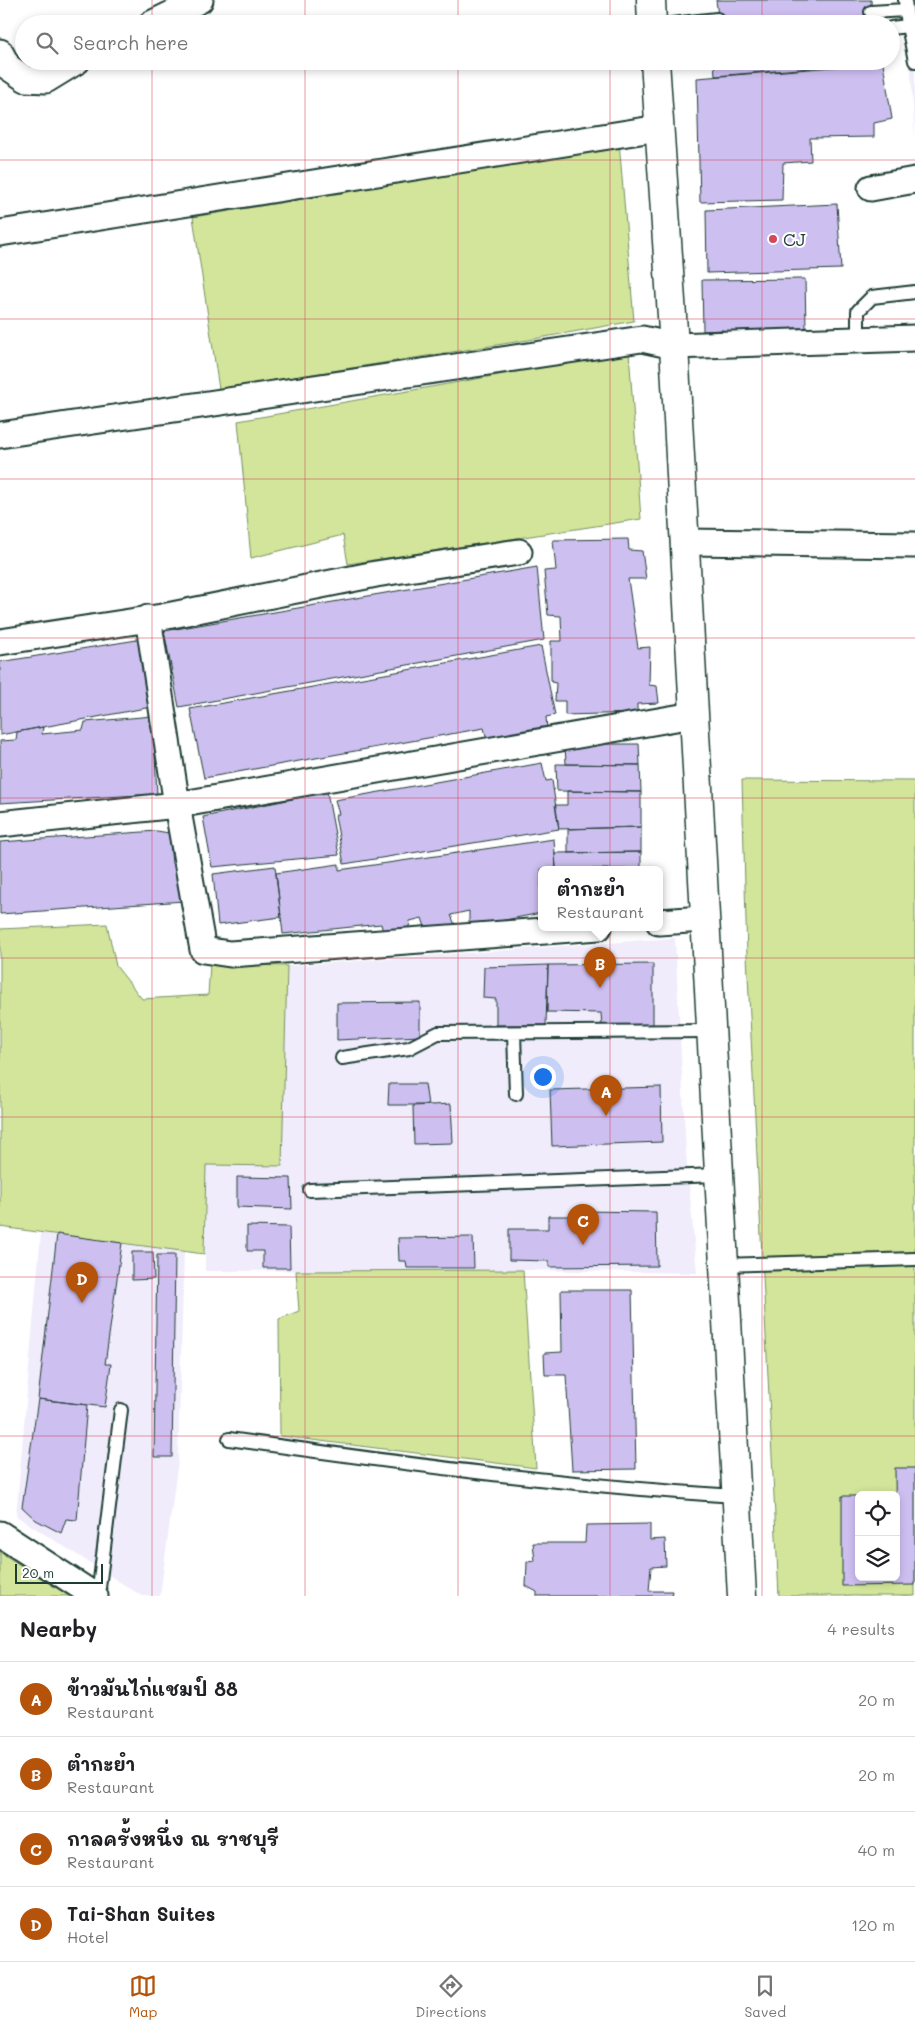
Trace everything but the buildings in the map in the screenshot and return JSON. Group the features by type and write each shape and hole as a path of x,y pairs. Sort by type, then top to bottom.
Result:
{"street":[{"path":"169,15 200,0"},
{"path":"651,0 652,15"},
{"path":"0,52 8,67 26,79 46,80 62,70"},
{"path":"656,70 674,346 742,1596"},
{"path":"0,234 659,128"},
{"path":"871,188 915,180"},
{"path":"0,435 642,339 674,346 915,338"},
{"path":"684,542 915,545"},
{"path":"0,642 162,617 376,574 519,552"},
{"path":"148,618 177,805 203,950 230,954 544,931"},
{"path":"0,824 177,805 693,715"},
{"path":"663,922 704,919"},
{"path":"0,1534 96,1596"}],"lane":[{"path":"871,12 905,5 915,61"},
{"path":"900,27 908,26"},
{"path":"858,339 858,311 872,297 915,292"},
{"path":"342,1058 408,1048 438,1033 711,1031"},
{"path":"514,1033 516,1094"},
{"path":"310,1190 718,1175"},
{"path":"724,1265 915,1259"},
{"path":"96,1596 121,1410"},
{"path":"229,1440 472,1472 637,1491 736,1496"}],"shaded area":[{"path":"904,0 915,0 915,139 908,26"},
{"path":"675,938 686,1152 697,1273 523,1270 205,1271 206,1165 282,1166 287,966"},
{"path":"41,1233 184,1252 178,1460 160,1596 142,1596 16,1516"}],"green space":[{"path":"619,141 634,321 528,340 219,389 193,217 516,164"},
{"path":"629,352 641,519 348,564 343,535 251,558 238,421"},
{"path":"742,780 915,781 915,1596 779,1596 747,956"},
{"path":"107,924 116,966 142,999 208,995 210,964 287,966 282,1166 206,1165 204,1254 0,1227 0,929"},
{"path":"523,1270 536,1468 280,1436 279,1319 299,1311 296,1271"},
{"path":"0,1552 69,1596 0,1596"}],"place":[{"name":"CJ","path":"773,239"},
{"name":"ตำกะยำ","path":"600,988"},
{"name":"ข้าวมันไก่แชมป์ 88","path":"606,1116"},
{"name":"กาลครั้งหนึ่ง ณ ราชบุรี","path":"583,1245"},
{"name":"Tai-Shan Suites","path":"82,1303"}]}
